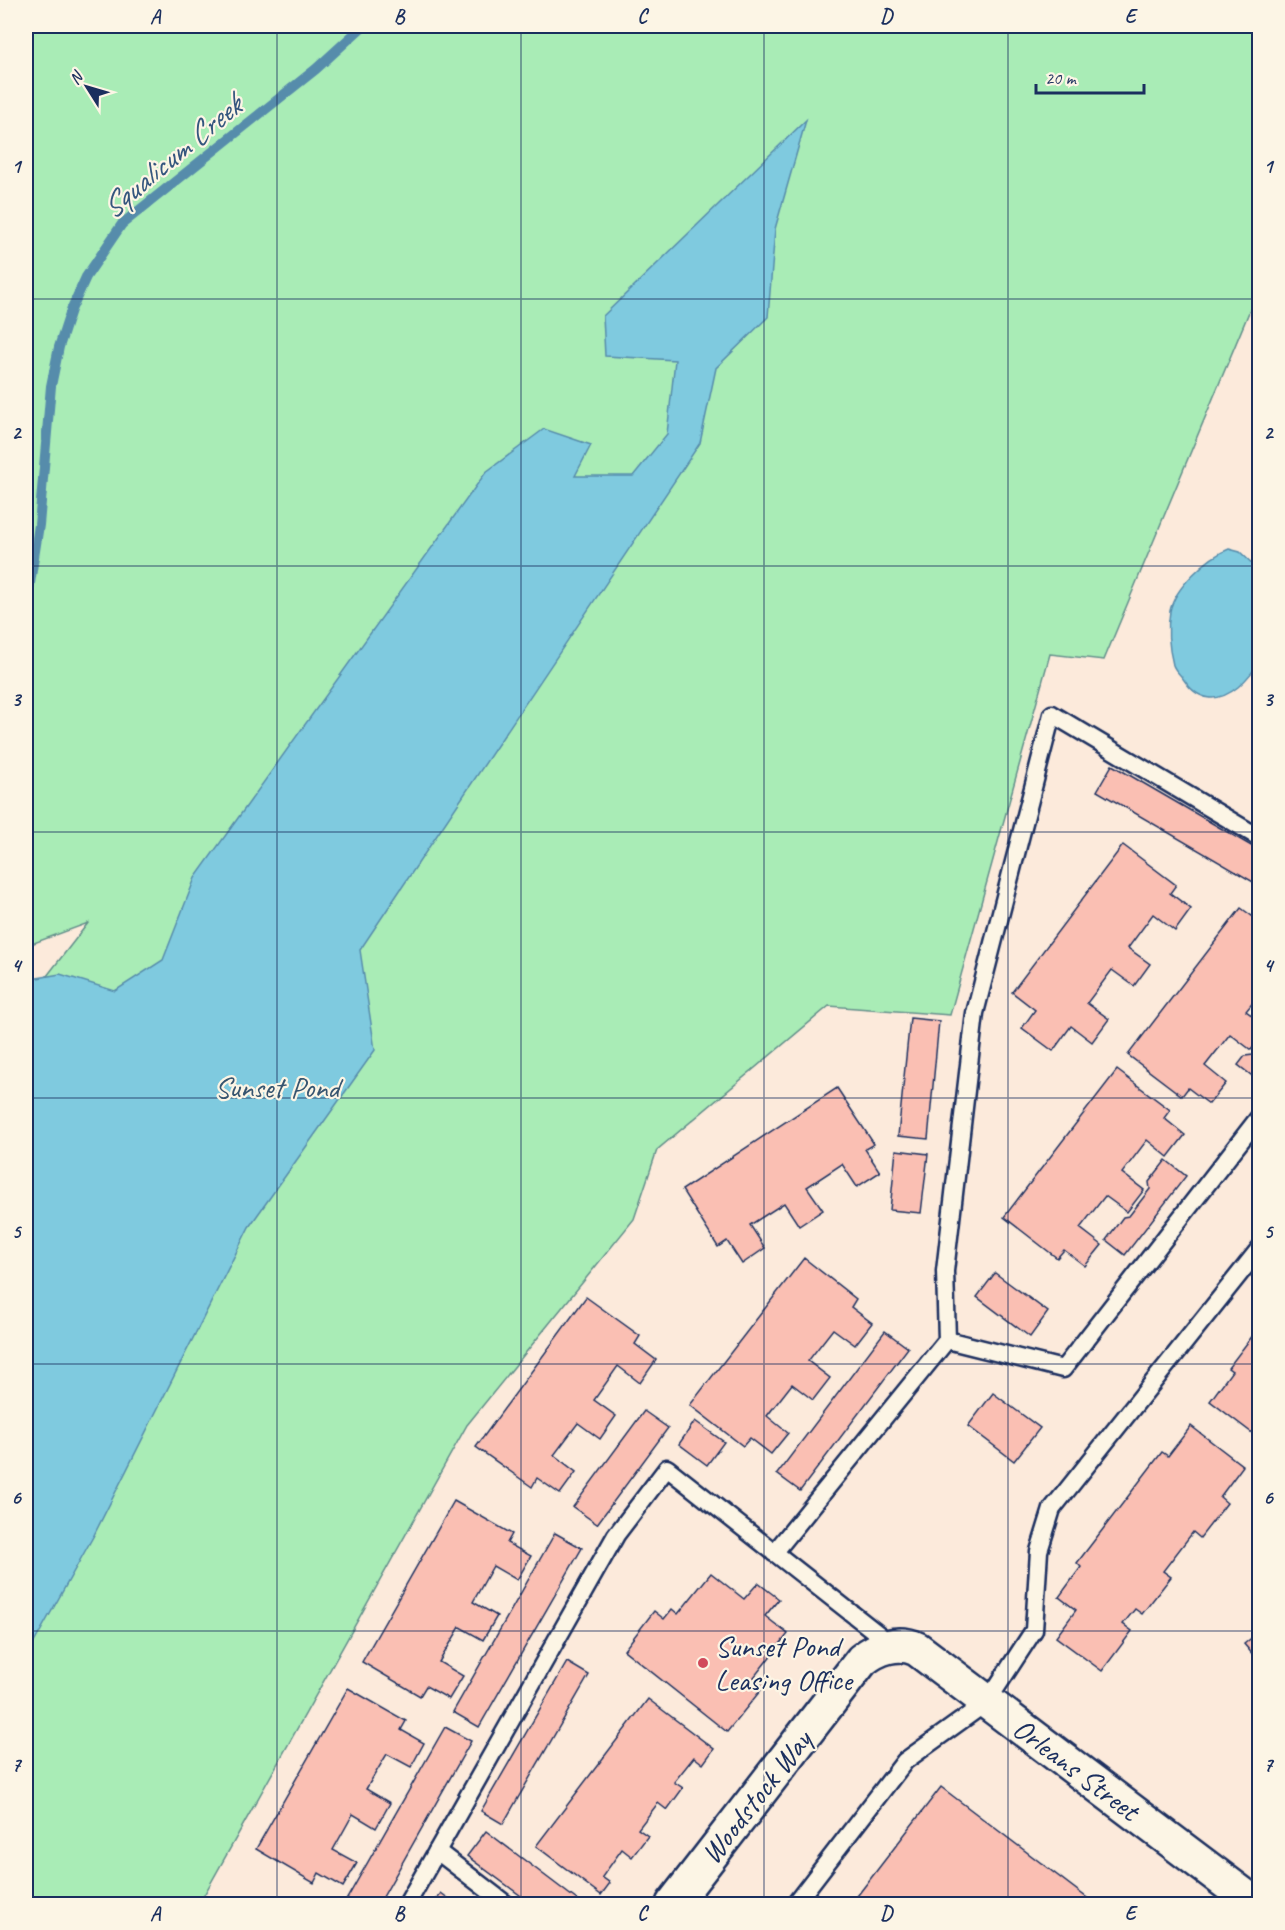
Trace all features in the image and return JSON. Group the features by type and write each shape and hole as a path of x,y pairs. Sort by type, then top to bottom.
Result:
{"main road":[{"name":"Orleans Street","path":"892,1645 917,1649 1255,1905"},
{"name":"Woodstock Way","path":"674,1905 862,1660 871,1653 892,1645"}],"lane":[{"path":"774,1552 947,1340 945,1272 975,1013 1052,714 1260,838"},
{"path":"947,1340 1063,1369 1260,1116"},
{"path":"795,1905 905,1761 987,1702 1034,1630 1039,1551 1052,1509 1260,1248"},
{"path":"407,1905 616,1534 667,1468 892,1645"},
{"path":"437,1851 506,1905"}],"green space":[{"path":"26,26 1259,26 1259,288 1104,660 1050,654 950,1015 829,1006 657,1150 634,1219 467,1425 199,1904 26,1904 26,1003 88,923 26,946"}],"water":[{"name":"Sunset Pond","path":"806,120 775,229 768,317 716,368 700,443 360,950 375,1050 249,1227 94,1535 26,1657 26,980 60,974 115,991 163,960 195,878 486,472 544,429 591,445 575,476 633,476 667,434 675,360 605,356 603,316"},
{"path":"1229,549 1240,552 1259,570 1262,625 1260,658 1248,678 1238,687 1223,696 1209,698 1196,693 1174,667 1169,618 1173,602 1185,583 1202,566"}],"building":[{"path":"1112,765 1260,851 1260,886 1097,791"},
{"path":"1123,845 1176,885 1170,893 1191,909 1175,931 1153,914 1128,948 1150,964 1134,986 1112,970 1087,1003 1109,1019 1092,1042 1071,1026 1053,1051 1022,1028 1035,1010 1012,992"},
{"path":"1241,908 1260,922 1260,994 1246,1011 1260,1021 1260,1039 1251,1050 1230,1034 1205,1066 1226,1083 1209,1104 1188,1088 1182,1096 1128,1055"},
{"path":"910,1018 939,1021 928,1139 898,1136"},
{"path":"1260,1047 1259,1081 1238,1065 1245,1056 1253,1055"},
{"path":"1117,1070 1170,1110 1164,1118 1185,1135 1168,1157 1147,1140 1122,1173 1144,1190 1127,1212 1105,1196 1080,1228 1102,1245 1085,1266 1064,1250 1057,1258 1004,1217"},
{"path":"837,1088 874,1144 865,1149 880,1172 857,1187 842,1164 807,1187 823,1210 799,1226 784,1203 750,1225 765,1248 742,1264 727,1241 718,1247 682,1190"},
{"path":"896,1150 928,1154 921,1213 890,1210"},
{"path":"1166,1160 1186,1176 1125,1255 1106,1240 1123,1217 1129,1216 1150,1189 1149,1182"},
{"path":"804,1258 856,1299 851,1307 872,1323 855,1345 833,1329 808,1361 830,1378 813,1400 792,1384 767,1416 788,1433 771,1454 750,1438 743,1446 690,1405"},
{"path":"995,1273 1048,1312 1030,1337 977,1297"},
{"path":"586,1297 640,1336 635,1344 656,1360 640,1383 618,1366 594,1400 616,1416 600,1439 578,1423 554,1455 576,1472 560,1494 537,1478 532,1487 476,1447"},
{"path":"1260,1326 1260,1439 1210,1401 1232,1371 1228,1368"},
{"path":"885,1331 908,1348 800,1491 777,1474"},
{"path":"993,1393 1040,1428 1014,1461 968,1426"},
{"path":"644,1411 668,1428 597,1524 573,1507"},
{"path":"695,1421 724,1442 707,1465 679,1444"},
{"path":"1191,1426 1243,1466 1220,1497 1227,1503 1200,1538 1193,1532 1163,1571 1171,1577 1142,1614 1135,1609 1123,1624 1132,1631 1102,1671 1056,1637 1076,1610 1059,1597 1081,1567 1077,1563 1162,1452 1168,1456"},
{"path":"454,1501 512,1534 507,1543 531,1556 517,1580 493,1566 473,1602 497,1616 483,1640 460,1627 439,1662 463,1676 449,1699 426,1686 420,1696 362,1662"},
{"path":"555,1533 582,1548 479,1727 453,1712"},
{"name":"Sunset Pond Leasing Office","path":"711,1573 744,1599 758,1583 779,1599 765,1616 788,1634 754,1677 765,1685 727,1732 624,1650 654,1611 664,1619 672,1609 678,1614"},
{"path":"1260,1631 1260,1663 1244,1644"},
{"path":"567,1662 589,1675 503,1824 481,1811"},
{"path":"348,1688 406,1721 401,1730 424,1743 411,1767 387,1754 366,1789 390,1803 376,1828 353,1814 333,1850 357,1863 343,1887 319,1873 314,1883 256,1849"},
{"path":"648,1699 714,1749 703,1764 694,1757 674,1782 683,1788 667,1810 658,1803 638,1829 648,1836 632,1857 622,1849 602,1877 610,1883 601,1895 536,1846"},
{"path":"445,1727 471,1741 379,1904 344,1904"},
{"path":"941,1787 1095,1904 851,1904"},
{"path":"486,1831 581,1903 532,1904 467,1856"},
{"path":"441,1893 456,1904 433,1904"}],"waterway":[{"name":"Squalicum Creek","path":"26,609 39,525 51,386 59,347 71,310 86,277 122,224 316,69 363,26"}],"place":[{"name":"Sunset Pond Leasing Office","path":"703,1663"}]}
